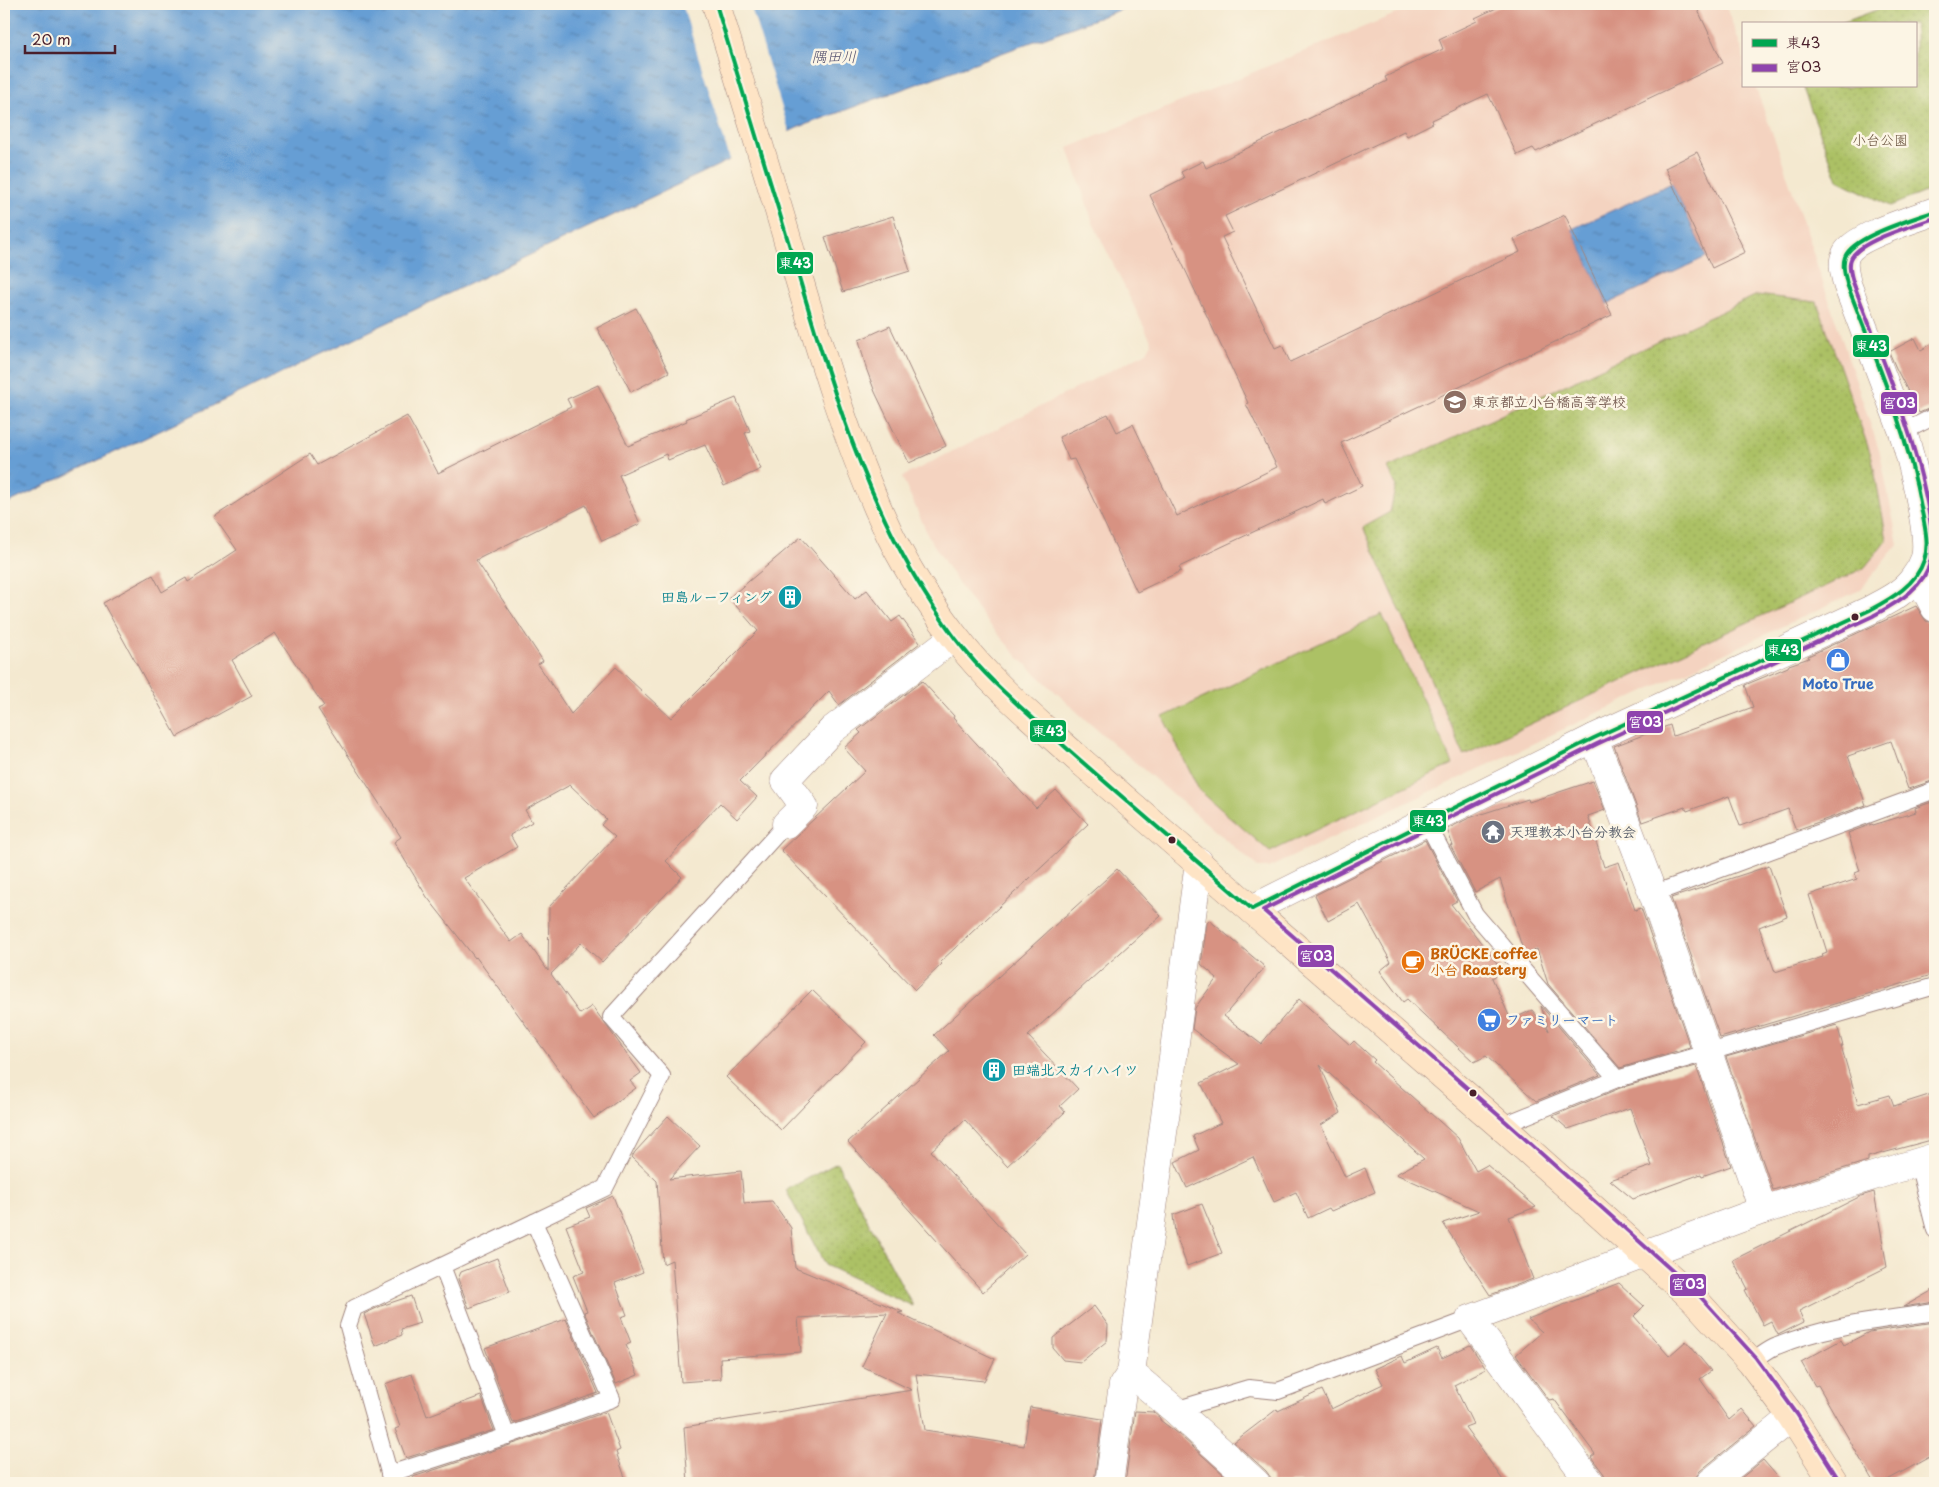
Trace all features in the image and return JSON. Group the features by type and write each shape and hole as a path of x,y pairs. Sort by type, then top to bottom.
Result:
{"main road":[{"path":"716,4 823,359 853,447 884,523 924,594 954,637 973,660 1022,708 1501,1126 1692,1298 1752,1362 1792,1417 1834,1483"}],"street":[{"path":"1252,909 1594,738 1897,596 1928,592 1925,557 1926,533 1910,457 1903,432 1847,284 1843,265 1846,253 1858,241 1935,211"},
{"path":"786,824 804,806 785,780 832,730 954,637"},
{"path":"1594,738 1653,894 1763,1210"},
{"path":"1109,1483 1123,1385 1131,1373 1199,862"},
{"path":"1591,1483 1470,1319 1763,1210 1927,1160"},
{"path":"1131,1373 1256,1483"},
{"path":"1710,1483 1792,1417"}],"lane":[{"path":"1903,432 1935,416"},
{"path":"1653,894 1935,790"},
{"path":"1426,821 1475,914 1617,1079"},
{"path":"534,1222 612,1399 390,1478 348,1326 354,1308 605,1188 662,1076 611,1018 786,824"},
{"path":"1501,1126 1617,1079 1935,986"},
{"path":"1927,1160 1935,1230"},
{"path":"442,1266 507,1436"},
{"path":"1752,1362 1777,1346 1810,1335 1849,1325 1935,1312"},
{"path":"1175,1410 1249,1388 1278,1391 1470,1319"}],"shaded area":[{"name":"東京都立小台橋高等学校","path":"1420,4 1725,4 1742,49 1742,88 1756,88 1779,151 1880,453 1898,544 1860,590 1268,868 1259,868 1088,722 1019,658 985,619 959,585 929,537 902,477 1147,352 1152,343 1093,223 1068,148"}],"green space":[{"name":"小台公園","path":"1892,4 1935,4 1935,188 1890,206 1838,180 1803,88 1916,88 1916,22 1844,22"},
{"path":"1757,295 1817,302 1872,458 1887,540 1864,568 1464,755 1363,527 1390,512 1396,485 1388,468"},
{"path":"1382,614 1453,764 1270,852 1199,790 1163,717"},
{"path":"837,1163 913,1306 825,1265 786,1190"}],"water":[{"name":"隅田川","path":"4,4 1136,4 799,127 4,505"},
{"path":"1672,183 1706,257 1607,304 1572,229"}],"pier":[{"path":"682,4 750,4 790,134 731,162"}],"building":[{"path":"1505,4 1695,4 1723,63 1536,152 1533,148 1517,155 1488,94 1432,120 1433,123 1407,136 1404,131 1225,216 1233,232 1222,237 1275,348 1282,345 1290,362 1520,252 1514,239 1565,215 1612,315 1341,443 1362,486 1325,504 1323,499 1179,567 1181,571 1137,592 1074,459 1069,460 1059,437 1108,414 1117,432 1133,424 1177,516 1277,467 1150,195 1184,178 1181,172 1203,161 1206,168 1387,81 1385,77 1443,49 1439,39 1477,21 1475,18"},
{"path":"1697,152 1745,252 1712,268 1665,168"},
{"path":"893,216 910,271 843,292 825,237"},
{"path":"636,308 669,372 631,392 597,328"},
{"path":"890,326 946,446 909,463 875,392 866,368 859,340"},
{"path":"1915,338 1921,350 1935,342 1935,406 1919,413 1889,352"},
{"path":"598,385 628,446 736,398 750,431 745,433 761,469 724,486 705,445 668,460 666,454 619,475 640,524 602,541 586,505 476,560 543,661 538,664 571,714 616,667 671,718 758,631 729,598 801,537 855,599 867,590 892,622 900,616 920,643 839,705 829,691 740,781 757,797 737,819 720,803 666,861 682,877 602,962 581,943 551,974 580,1014 592,1006 641,1073 630,1081 636,1088 594,1118 476,957 427,897 394,842 401,837 318,709 324,706 275,633 232,660 252,696 177,737 103,603 153,575 162,592 186,578 188,582 237,550 214,517 310,454 317,465 407,416 438,473 571,407 567,399","holes":["570,785 606,819 601,825 615,837 549,907 548,971 522,934 511,942 464,878 517,847 510,835 532,822 525,810"]},
{"path":"1916,606 1926,621 1935,623 1935,780 1908,789 1891,741 1848,756 1866,805 1796,830 1788,809 1740,826 1729,796 1687,811 1685,807 1642,822 1614,746 1670,725 1673,736 1753,707 1745,685 1809,658 1808,656"},
{"path":"922,681 954,716 953,718 1036,808 1056,790 1088,824 940,962 942,964 915,990 781,850 865,771 844,748 861,733 858,730"},
{"path":"1593,781 1605,810 1588,816 1604,867 1619,862 1635,910 1641,908 1690,1047 1620,1068 1548,984 1537,949 1525,956 1500,879 1475,892 1450,845 1453,846 1447,829 1469,818 1528,799 1529,802"},
{"path":"1935,801 1935,974 1720,1038 1671,898 1769,866 1787,916 1759,927 1775,972 1823,957 1822,954 1827,952 1809,895 1857,879 1855,873 1860,871 1848,833 1872,824 1916,812 1915,808"},
{"path":"1425,840 1457,901 1451,904 1503,971 1492,978 1511,1020 1532,1010 1549,1031 1541,1006 1600,1075 1536,1101 1486,1056 1474,1062 1407,999 1403,1002 1380,971 1391,962 1359,904 1328,921 1315,895"},
{"name":"田端北スカイハイツ","path":"1117,869 1161,916 1028,1036 1078,1089 1060,1106 1065,1112 1007,1166 965,1120 931,1151 1025,1254 983,1292 848,1142 949,1051 934,1035"},
{"path":"1209,920 1265,967 1224,1016 1261,1044 1299,999 1350,1045 1354,1041 1375,1060 1373,1062 1458,1138 1476,1171 1487,1165 1536,1207 1509,1217 1533,1279 1490,1295 1443,1223 1479,1211 1396,1174 1424,1159 1320,1065 1341,1113 1321,1125 1345,1177 1365,1168 1375,1192 1331,1211 1329,1208 1308,1218 1296,1192 1274,1202 1253,1157 1187,1188 1175,1162 1199,1150 1193,1136 1221,1123 1201,1083 1239,1064 1192,1029 1195,1008 1217,978 1201,964"},
{"path":"812,990 866,1042 781,1130 726,1077"},
{"path":"1837,1025 1843,1046 1841,1046 1858,1104 1890,1095 1894,1106 1935,1093 1935,1139 1868,1157 1868,1161 1773,1190 1726,1057"},
{"path":"1696,1066 1731,1166 1702,1176 1701,1174 1633,1199 1610,1180 1652,1166 1630,1108 1568,1129 1553,1116 1620,1088"},
{"path":"668,1116 700,1146 669,1179 741,1171 744,1203 772,1201 791,1228 795,1268 903,1312 898,1313 995,1359 984,1381 916,1374 925,1430 1024,1446 1030,1407 1102,1419 1094,1483 688,1483 684,1427 912,1390 862,1366 887,1313 798,1318 801,1352 720,1358 721,1379 681,1382 672,1260 663,1264 657,1181 632,1157"},
{"path":"1874,1192 1887,1267 1799,1311 1804,1322 1778,1335 1771,1321 1763,1325 1745,1290 1748,1289 1733,1260 1861,1196"},
{"path":"613,1196 643,1272 615,1283 627,1315 621,1317 631,1343 626,1345 638,1375 616,1384 584,1312 587,1311 573,1276 584,1272 566,1226 590,1217 586,1208"},
{"path":"1202,1204 1222,1253 1187,1266 1175,1233 1173,1215"},
{"path":"497,1258 510,1292 469,1308 458,1279 461,1272"},
{"path":"1619,1283 1644,1306 1634,1316 1669,1356 1686,1341 1711,1371 1700,1379 1729,1420 1742,1409 1756,1426 1700,1471 1695,1483 1606,1483 1604,1474 1591,1457 1595,1454 1554,1399 1549,1400 1516,1355 1542,1332 1528,1319"},
{"path":"1935,1289 1935,1302 1903,1307"},
{"path":"411,1296 420,1323 401,1329 402,1335 375,1346 364,1314"},
{"path":"1094,1306 1108,1325 1107,1341 1081,1362 1063,1360 1053,1348 1053,1338"},
{"path":"566,1319 598,1393 513,1423 485,1348"},
{"path":"1935,1322 1935,1454 1882,1483 1874,1483 1818,1385 1815,1386 1801,1362 1841,1340 1844,1345 1869,1332"},
{"path":"1470,1345 1486,1369 1454,1385 1473,1424 1465,1427 1505,1483 1271,1483 1271,1478 1266,1471 1234,1442 1277,1409 1278,1411 1322,1390 1331,1409 1383,1384 1375,1369 1402,1356 1405,1363 1437,1348 1442,1358"},
{"path":"412,1374 427,1416 481,1396 494,1430 406,1458 395,1429 400,1427 385,1384"},
{"path":"1135,1411 1153,1412 1233,1483 1125,1483"},
{"path":"606,1412 620,1450 616,1452 627,1483 416,1483 413,1477 510,1445"},
{"path":"1763,1460 1783,1483 1735,1483"}],"transit line":[{"name":"東43","path":"716,4 822,354 839,404 877,502 899,549 925,594 967,653 1006,694 1086,766 1252,909"},
{"name":"東43","path":"1252,909 1594,738 1870,610 1909,584 1920,569 1926,554 1926,534 1921,507 1899,422 1847,284 1844,264 1845,257 1850,249 1871,235 1935,211"},
{"name":"宮03","path":"1839,1480 1797,1414 1756,1358 1697,1293 1505,1121 1263,910 1597,744 1873,616 1900,600 1916,586 1928,569 1932,552 1932,530 1927,502 1921,474 1904,418 1853,282 1850,265 1851,259 1856,252 1865,246 1889,234 1935,218"}],"place":[{"name":"東京都立小台橋高等学校","path":"1455,402"},
{"name":"田島ルーフィング","path":"790,597"},
{"name":"Moto True","path":"1838,660"},
{"name":"天理教本小台分教会","path":"1493,832"},
{"name":"BRÜCKE coffee 小台 Roastery","path":"1413,962"},
{"name":"ファミリーマート","path":"1489,1020"},
{"name":"田端北スカイハイツ","path":"994,1070"}]}
